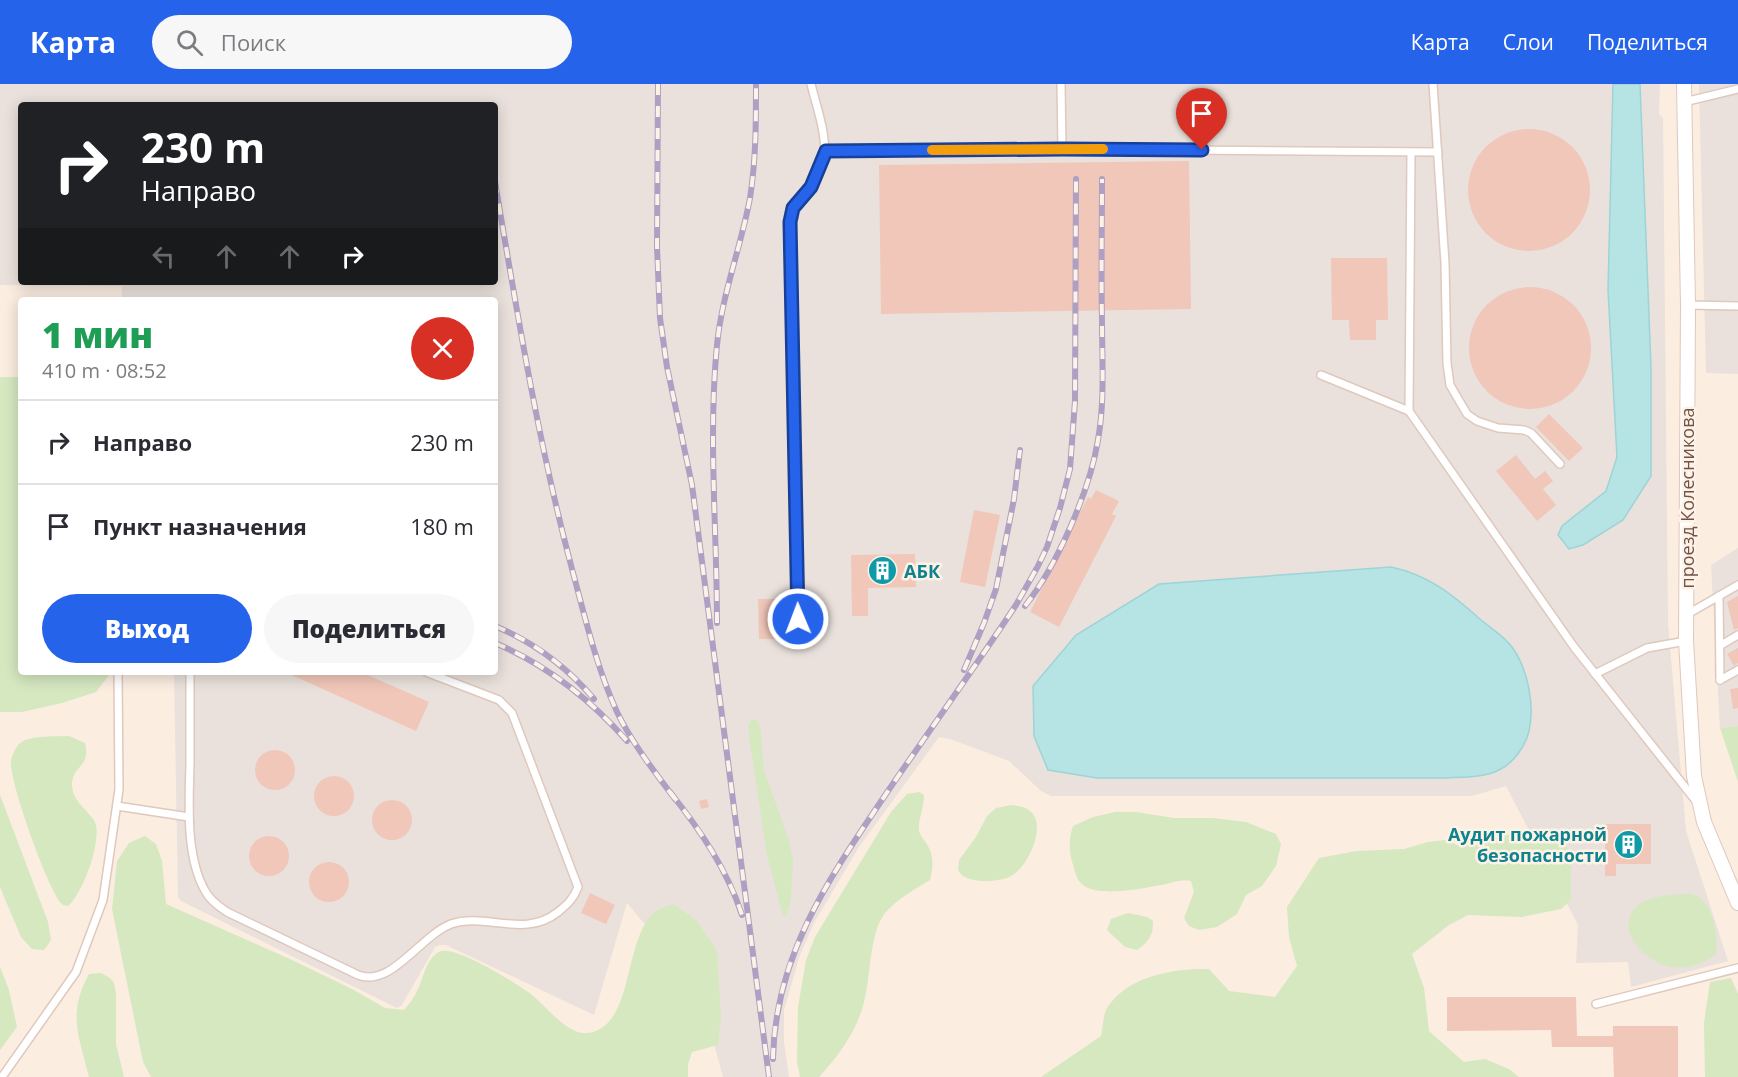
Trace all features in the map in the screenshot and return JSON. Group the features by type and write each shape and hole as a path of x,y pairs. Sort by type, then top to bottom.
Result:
{"street":[{"name":"проезд Колесникова","path":"1684,84 1688,305 1686,641 1694,777 1704,822 1738,903"}],"lane":[{"path":"798,619 790,222 793,208 811,187 826,151 826,139 812,84"},
{"path":"1061,84 1062,149"},
{"path":"1433,84 1445,262 1447,363 1450,385 1467,414 1477,421 1498,428 1524,430 1531,433 1560,464"},
{"path":"1684,102 1738,89"},
{"path":"826,151 1062,149 1438,152"},
{"path":"1409,411 1411,153"},
{"path":"1688,305 1738,306"},
{"path":"1321,375 1409,411 1595,674 1698,803"},
{"path":"1686,615 1738,585"},
{"path":"1719,596 1720,680 1738,670"},
{"path":"1721,645 1738,635"},
{"path":"1595,674 1647,648 1686,641"},
{"path":"2,1077 76,972 103,900 117,806 118,675"},
{"path":"190,675 189,817 198,873 207,895 227,912 365,978 384,975 420,944 449,925 465,920 526,925 554,915 575,896 578,887 512,713 500,700 434,675"},
{"path":"117,806 189,817"},
{"path":"1596,1004 1738,968"}],"shaded area":[{"path":"0,84 1660,84 1659,114 1663,118 1668,624 1686,831 1728,961 1631,987 1628,962 1576,963 1578,925 1506,786 1472,796 1051,796 1041,791 1009,761 939,737 859,847 814,923 800,955 784,1010 784,1042 789,1077 723,1077 711,1033 659,941 627,903 594,1015 446,945 435,947 402,1005 397,1008 181,901 178,897 174,675 498,675 498,297 122,297 122,286 0,285"},
{"path":"1699,84 1738,84 1738,374 1706,373"},
{"path":"1738,548 1738,726 1720,728 1711,565"}],"green space":[{"path":"0,377 18,377 18,675 109,675 96,692 22,712 0,712"},
{"path":"752,720 756,720 760,726 764,770 789,841 793,861 791,898 787,915 783,916 767,855 749,736 748,725"},
{"path":"1738,726 1738,782 1720,728"},
{"path":"69,736 85,743 86,758 75,773 72,785 77,800 94,820 96,838 85,878 74,900 68,906 60,902 54,892 39,856 16,791 11,762 18,745 22,742 39,737"},
{"path":"919,792 924,795 919,831 932,858 930,880 895,903 885,913 873,943 864,1002 857,1023 846,1042 819,1077 800,1077 797,1061 798,1007 806,960 815,937 891,812 907,794"},
{"path":"0,795 48,922 51,940 44,950 32,949 21,937 0,887"},
{"path":"1012,805 1029,810 1036,821 1036,839 1023,865 1017,872 1001,880 981,881 963,876 958,870 959,860 976,837 987,816 996,808"},
{"path":"1115,812 1246,822 1276,834 1281,844 1276,866 1262,886 1246,895 1237,914 1217,927 1199,930 1189,926 1184,918 1194,892 1191,881 1122,891 1102,891 1093,890 1079,881 1070,852 1070,836 1073,826 1093,817"},
{"path":"1528,833 1560,839 1571,852 1571,900 1561,909 1522,917 1468,915 1449,925 1412,954 1424,988 1429,1031 1464,1062 1485,1059 1509,1069 1519,1077 1041,1077 1101,1036 1107,1008 1116,997 1126,988 1152,976 1181,970 1209,969 1229,991 1275,997 1297,966 1289,937 1287,907 1319,858 1357,851 1404,849 1428,842 1446,840 1457,845 1475,845 1509,834"},
{"path":"145,836 156,844 162,861 166,904 292,960 385,1008 404,1010 416,994 425,970 434,955 446,951 471,959 501,975 532,995 565,1025 580,1033 588,1033 603,1027 614,1015 622,998 645,923 656,911 673,904 697,921 717,951 721,1018 718,1045 692,1052 688,1064 688,1077 151,1077 143,1062 112,909 117,861 129,843"},
{"path":"1680,894 1698,897 1706,905 1713,918 1716,940 1716,954 1699,964 1681,968 1668,966 1650,958 1635,943 1628,925 1630,916 1636,907 1645,901"},
{"path":"1128,913 1147,917 1153,921 1149,938 1137,950 1125,947 1107,930 1111,919"},
{"path":"0,967 9,990 17,1027 0,1050"},
{"path":"101,973 114,983 116,1044 124,1077 89,1077 79,1037 77,1013 82,988 89,974"},
{"path":"1731,978 1738,994 1738,1077 1705,1077 1704,1023 1710,982"}],"water":[{"path":"1613,84 1640,84 1651,367 1651,476 1623,520 1583,545 1569,549 1558,535 1562,526 1606,491 1617,457 1608,290"},
{"path":"1391,567 1417,575 1450,594 1505,639 1518,656 1529,688 1531,721 1522,748 1504,767 1480,776 1445,778 1097,778 1048,770 1034,736 1033,686 1076,635 1159,584"}],"building":[{"path":"1529,129 1552,134 1572,147 1585,167 1590,190 1585,213 1572,233 1552,246 1529,251 1506,246 1486,233 1473,213 1468,190 1473,167 1486,147 1506,134"},
{"path":"1189,161 1191,309 881,314 879,165"},
{"path":"1331,258 1387,258 1388,320 1376,320 1376,340 1350,340 1349,320 1332,320"},
{"path":"1530,287 1553,292 1573,305 1586,325 1591,348 1586,371 1573,391 1553,404 1530,409 1507,404 1487,391 1474,371 1469,348 1474,325 1487,305 1507,292"},
{"path":"1549,414 1583,448 1569,461 1536,427"},
{"path":"1516,455 1535,479 1545,471 1553,481 1543,489 1556,505 1537,521 1496,471"},
{"path":"1096,490 1119,501 1112,514 1116,516 1059,627 1030,612 1088,497 1091,499"},
{"path":"974,510 1000,515 985,587 960,582"},
{"name":"АБК","path":"915,554 916,587 868,588 868,616 852,616 851,555"},
{"path":"1738,596 1738,628 1734,630 1727,602"},
{"path":"758,599 778,599 779,639 759,639"},
{"path":"1738,648 1738,663 1734,666 1727,654"},
{"path":"292,675 368,675 429,702 416,731"},
{"path":"1738,688 1738,708 1733,709 1730,689"},
{"path":"275,750 283,751 289,756 294,762 294,778 289,784 283,789 275,790 267,789 261,784 256,778 255,770 256,762 261,756 267,751"},
{"path":"334,776 342,777 348,782 353,788 353,804 348,810 342,815 334,816 326,815 320,810 315,804 314,796 315,788 320,782 326,777"},
{"path":"707,799 709,807 701,809 699,801"},
{"path":"392,800 400,801 406,806 411,812 411,828 406,834 400,839 392,840 384,839 378,834 373,828 372,820 373,812 378,806 384,801"},
{"name":"Аудит пожарной безопасности","path":"1605,824 1651,824 1651,864 1616,864 1616,876 1605,876"},
{"path":"269,836 277,837 283,842 288,848 288,864 283,870 277,875 269,876 261,875 255,870 250,864 249,856 250,848 255,842 261,837"},
{"path":"329,862 337,863 343,868 348,874 348,890 343,896 337,901 329,902 321,901 315,896 310,890 309,882 310,874 315,868 321,863"},
{"path":"590,893 615,905 606,924 581,913"},
{"path":"1447,997 1576,997 1577,1036 1613,1036 1613,1026 1678,1026 1678,1077 1614,1077 1613,1047 1552,1047 1551,1030 1447,1031"}],"railway":[{"path":"658,84 657,247 660,318 667,367 692,485 769,1077"},
{"path":"717,623 713,449 714,380 719,326 752,184 755,155 756,84"},
{"path":"773,1059 776,1020 784,983 796,949 828,883 1016,605 1047,547 1070,469 1075,401 1076,179"},
{"path":"1025,606 1049,570 1070,527 1088,481 1098,440 1103,380 1102,179"},
{"path":"498,200 538,425 560,521 592,641 610,695 629,735 675,799"},
{"path":"964,670 996,589 1014,499 1020,450"},
{"path":"498,628 549,656 594,699"},
{"path":"498,644 567,684 627,741"},
{"path":"670,792 712,850 729,882 742,915"}],"slow traffic":[{"path":"932,150 1103,149"}],"place":[{"name":"АБК","path":"883,571"},
{"name":"Аудит пожарной безопасности","path":"1628,844"}],"route":[{"path":"798,619 795,374 790,222 793,208 817,177 826,151 1202,150"}]}
